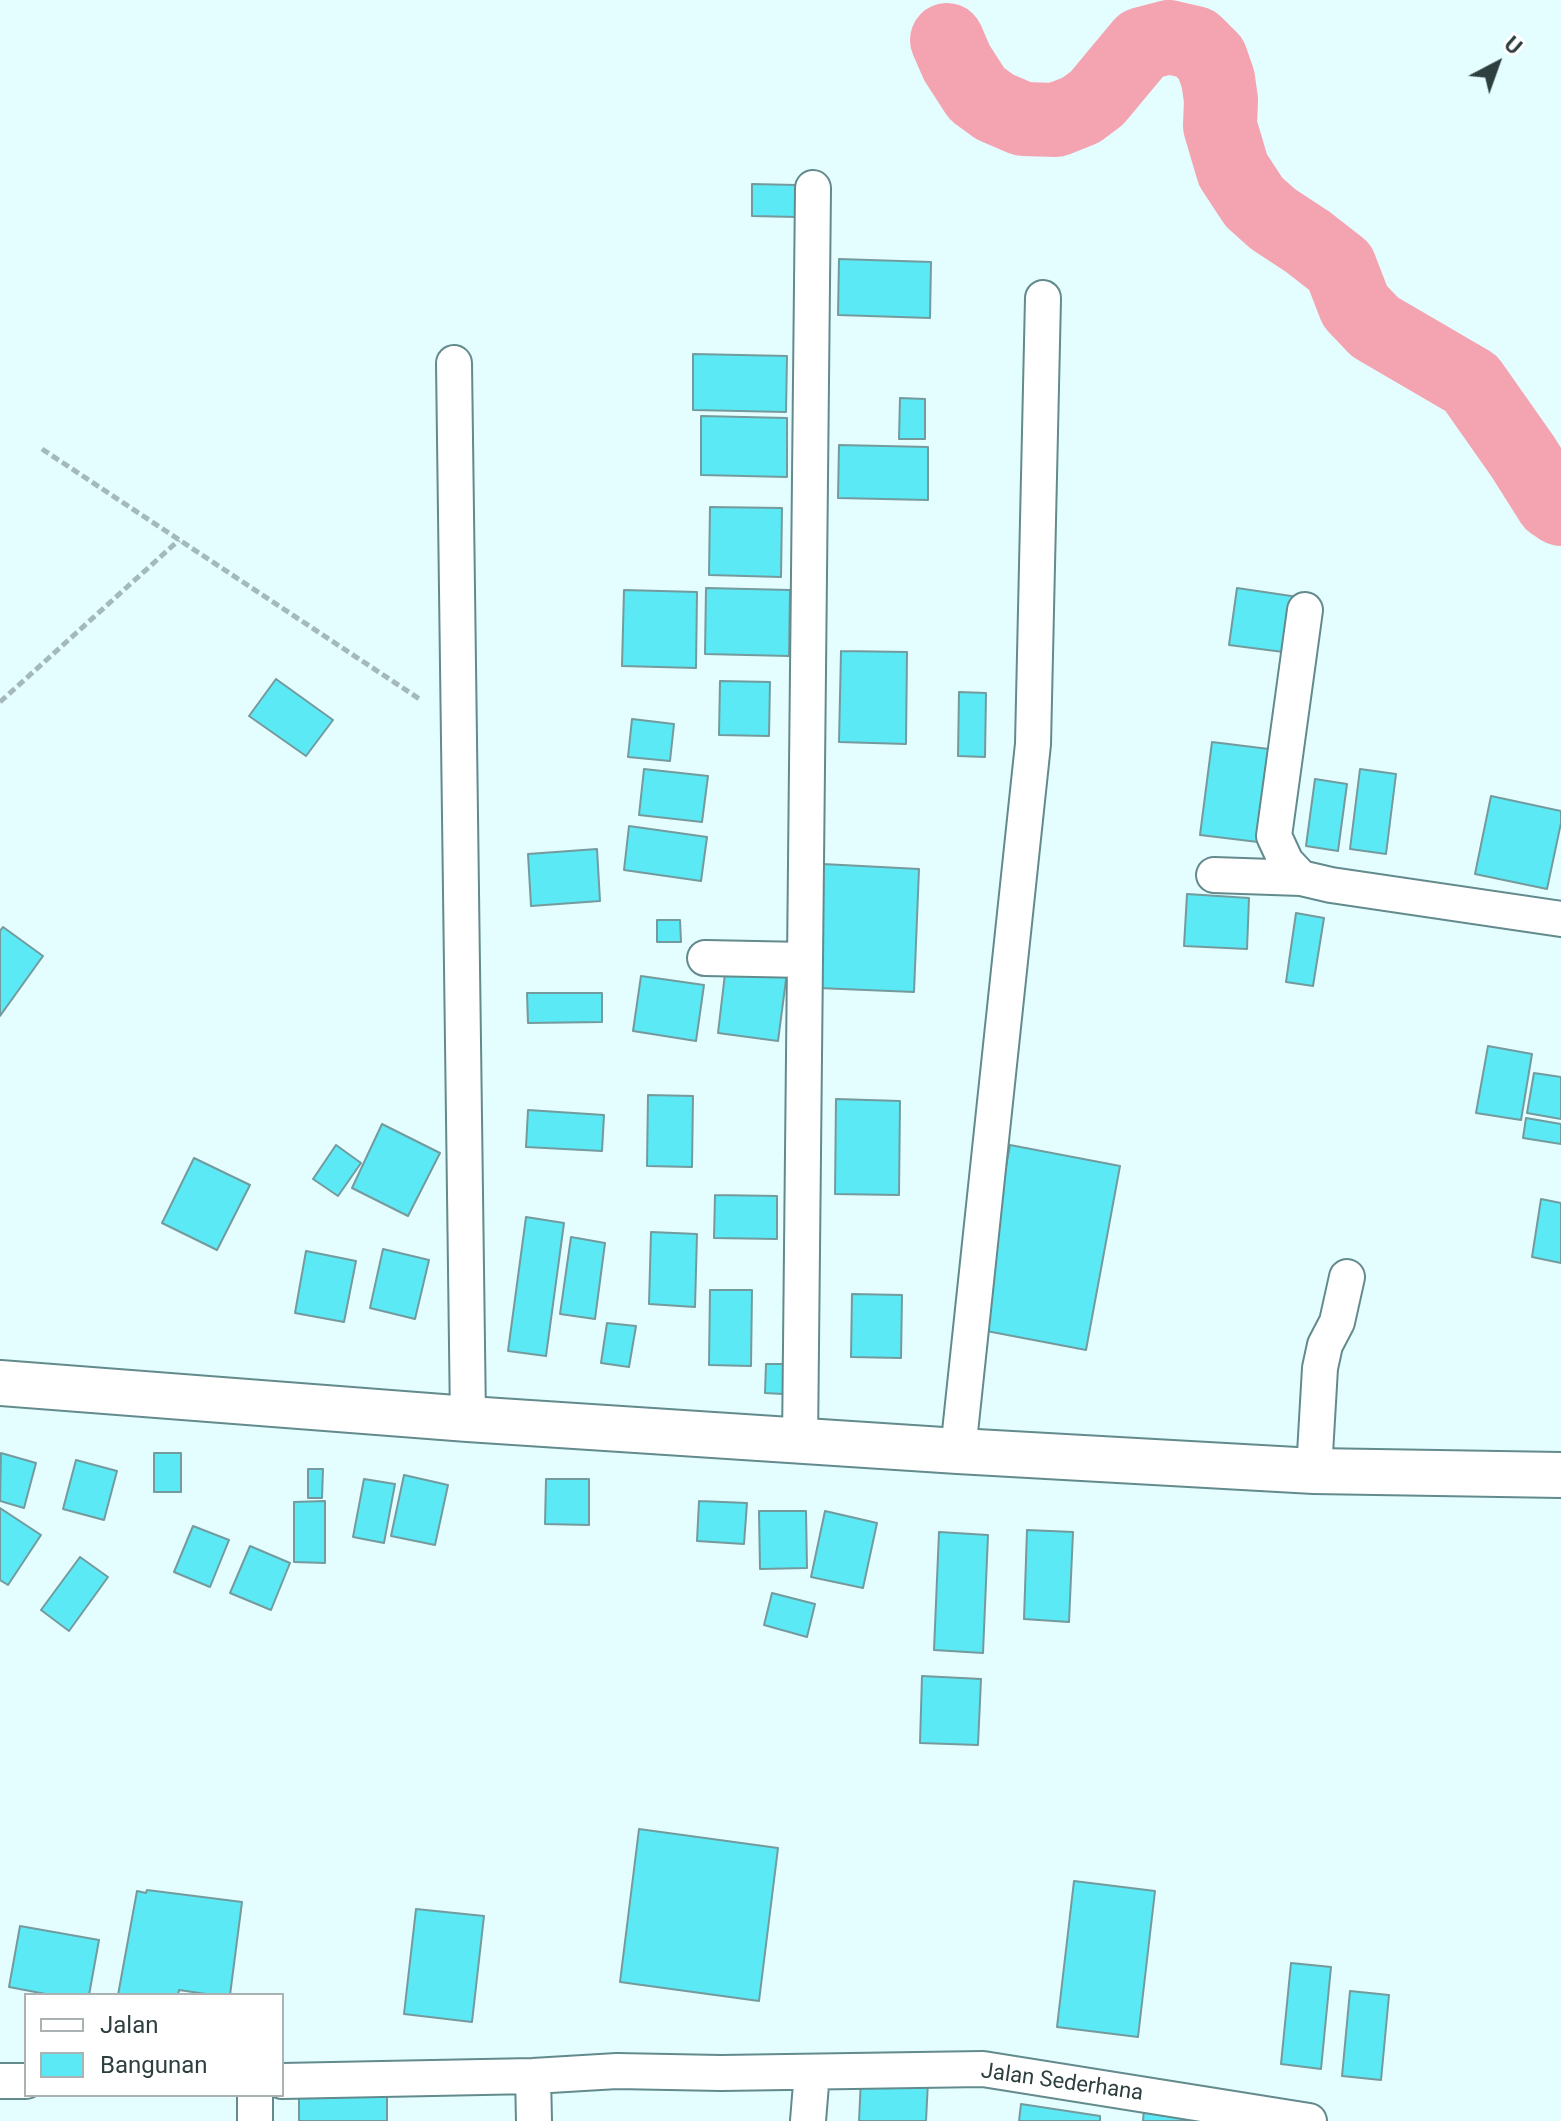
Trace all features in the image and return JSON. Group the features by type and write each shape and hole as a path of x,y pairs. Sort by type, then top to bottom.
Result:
{"highway":[{"path":"0,1383 468,1419 958,1451 1314,1471 1561,1475"}],"street":[{"path":"800,1441 813,188"},
{"path":"958,1451 1033,744 1043,298"},
{"path":"454,363 468,1419"},
{"path":"1301,878 1286,862 1274,836 1305,610"},
{"path":"1214,875 1301,878 1561,919"},
{"path":"705,958 805,960"},
{"path":"1314,1471 1320,1368 1325,1345 1337,1322 1347,1277"},
{"name":"Jalan Sederhana","path":"284,2081 533,2076 617,2071 721,2073 987,2069 1309,2121"},
{"path":"808,2121 812,2072"},
{"path":"533,2076 534,2121"},
{"path":"0,2081 24,2081"},
{"path":"255,2097 255,2121"}],"path":[{"path":"42,449 459,725"},
{"path":"0,702 179,540"}],"building":[{"path":"752,184 796,185 796,217 752,216"},
{"path":"839,259 931,262 930,318 838,315"},
{"path":"693,354 787,356 786,412 693,410"},
{"path":"900,398 925,399 925,439 899,439"},
{"path":"701,416 787,418 787,477 701,475"},
{"path":"839,445 928,447 928,500 838,498"},
{"path":"710,507 782,508 781,577 709,575"},
{"path":"706,588 790,590 789,656 705,654"},
{"path":"1237,588 1298,597 1291,653 1229,645"},
{"path":"624,590 697,592 696,668 622,666"},
{"path":"841,651 907,652 906,744 839,742"},
{"path":"276,679 333,720 306,756 249,716"},
{"path":"720,681 770,682 769,736 719,735"},
{"path":"959,692 986,693 985,757 958,756"},
{"path":"632,719 674,724 670,761 628,757"},
{"path":"1212,742 1269,749 1258,842 1200,835"},
{"path":"644,769 708,776 702,822 639,815"},
{"path":"1360,769 1396,774 1386,854 1350,849"},
{"path":"1315,779 1347,784 1338,851 1306,846"},
{"path":"1491,796 1561,811 1547,889 1475,874"},
{"path":"629,826 707,837 701,881 624,870"},
{"path":"597,849 600,901 531,906 528,854"},
{"path":"823,864 919,869 914,992 818,988"},
{"path":"1187,894 1249,898 1247,949 1184,946"},
{"path":"1296,913 1324,918 1313,986 1286,982"},
{"path":"657,920 680,920 681,942 657,942"},
{"path":"3,927 43,956 0,1016 0,931"},
{"path":"726,965 787,972 778,1041 718,1033"},
{"path":"641,976 704,985 696,1041 633,1031"},
{"path":"527,993 602,993 602,1022 528,1023"},
{"path":"1488,1046 1532,1054 1521,1120 1476,1113"},
{"path":"1534,1073 1561,1077 1561,1119 1527,1113"},
{"path":"648,1095 693,1096 692,1167 647,1166"},
{"path":"836,1099 900,1101 899,1195 835,1194"},
{"path":"528,1110 604,1115 602,1151 526,1147"},
{"path":"1526,1118 1561,1124 1561,1144 1523,1138"},
{"path":"382,1124 440,1153 408,1216 352,1188"},
{"path":"336,1145 361,1163 338,1196 313,1179"},
{"path":"1010,1145 1120,1166 1086,1350 976,1329"},
{"path":"194,1158 250,1185 217,1250 162,1223"},
{"path":"715,1195 777,1196 777,1239 714,1238"},
{"path":"1541,1199 1561,1203 1561,1263 1532,1257"},
{"path":"526,1217 564,1223 546,1356 508,1351"},
{"path":"651,1232 697,1234 695,1307 649,1304"},
{"path":"571,1237 605,1243 595,1319 560,1314"},
{"path":"383,1249 429,1260 415,1319 370,1308"},
{"path":"306,1251 356,1261 344,1322 295,1313"},
{"path":"710,1290 752,1290 751,1366 709,1365"},
{"path":"852,1294 902,1295 901,1358 851,1357"},
{"path":"607,1323 636,1326 629,1367 601,1363"},
{"path":"766,1364 783,1364 783,1394 765,1393"},
{"path":"1,1453 36,1463 24,1508 0,1501"},
{"path":"154,1453 181,1453 181,1492 154,1492"},
{"path":"76,1460 117,1471 104,1520 63,1509"},
{"path":"308,1469 323,1469 322,1498 308,1498"},
{"path":"404,1475 448,1485 435,1545 391,1536"},
{"path":"364,1479 395,1484 384,1543 353,1537"},
{"path":"546,1479 589,1479 589,1525 545,1524"},
{"path":"325,1501 325,1563 294,1562 294,1502"},
{"path":"699,1501 747,1503 744,1544 697,1541"},
{"path":"0,1508 41,1535 8,1585 0,1580"},
{"path":"759,1511 806,1511 807,1568 760,1569"},
{"path":"825,1511 877,1523 863,1588 811,1577"},
{"path":"193,1526 229,1540 210,1587 174,1572"},
{"path":"1027,1530 1073,1532 1069,1622 1024,1619"},
{"path":"939,1532 988,1535 983,1653 934,1650"},
{"path":"250,1546 290,1563 271,1610 230,1593"},
{"path":"80,1557 108,1577 69,1631 41,1610"},
{"path":"772,1593 815,1604 807,1637 764,1625"},
{"path":"922,1676 981,1679 978,1745 920,1743"},
{"path":"639,1829 778,1848 759,2001 620,1982"},
{"path":"1074,1881 1155,1891 1138,2037 1057,2027"},
{"path":"147,1890 242,1902 230,1993 179,1990 178,1993 118,1993 137,1891 146,1893"},
{"path":"416,1909 484,1916 472,2022 404,2014"},
{"path":"20,1926 99,1940 89,1993 40,1993 9,1987"},
{"path":"1291,1963 1331,1967 1321,2069 1281,2064"},
{"path":"1350,1991 1389,1995 1381,2080 1342,2076"},
{"path":"861,2078 928,2081 926,2121 859,2121"},
{"path":"299,2094 387,2095 387,2121 299,2121"},
{"path":"1021,2104 1100,2116 1100,2121 1019,2121"},
{"path":"1144,2109 1190,2116 1190,2121 1143,2121"}],"waterway":[{"path":"947,40 957,63 977,94 995,107 1023,119 1056,120 1081,110 1097,98 1142,44 1169,37 1195,43 1211,59 1221,100 1220,126 1233,170 1254,202 1340,267 1355,306 1375,327 1471,383 1552,503 1561,509"}]}
